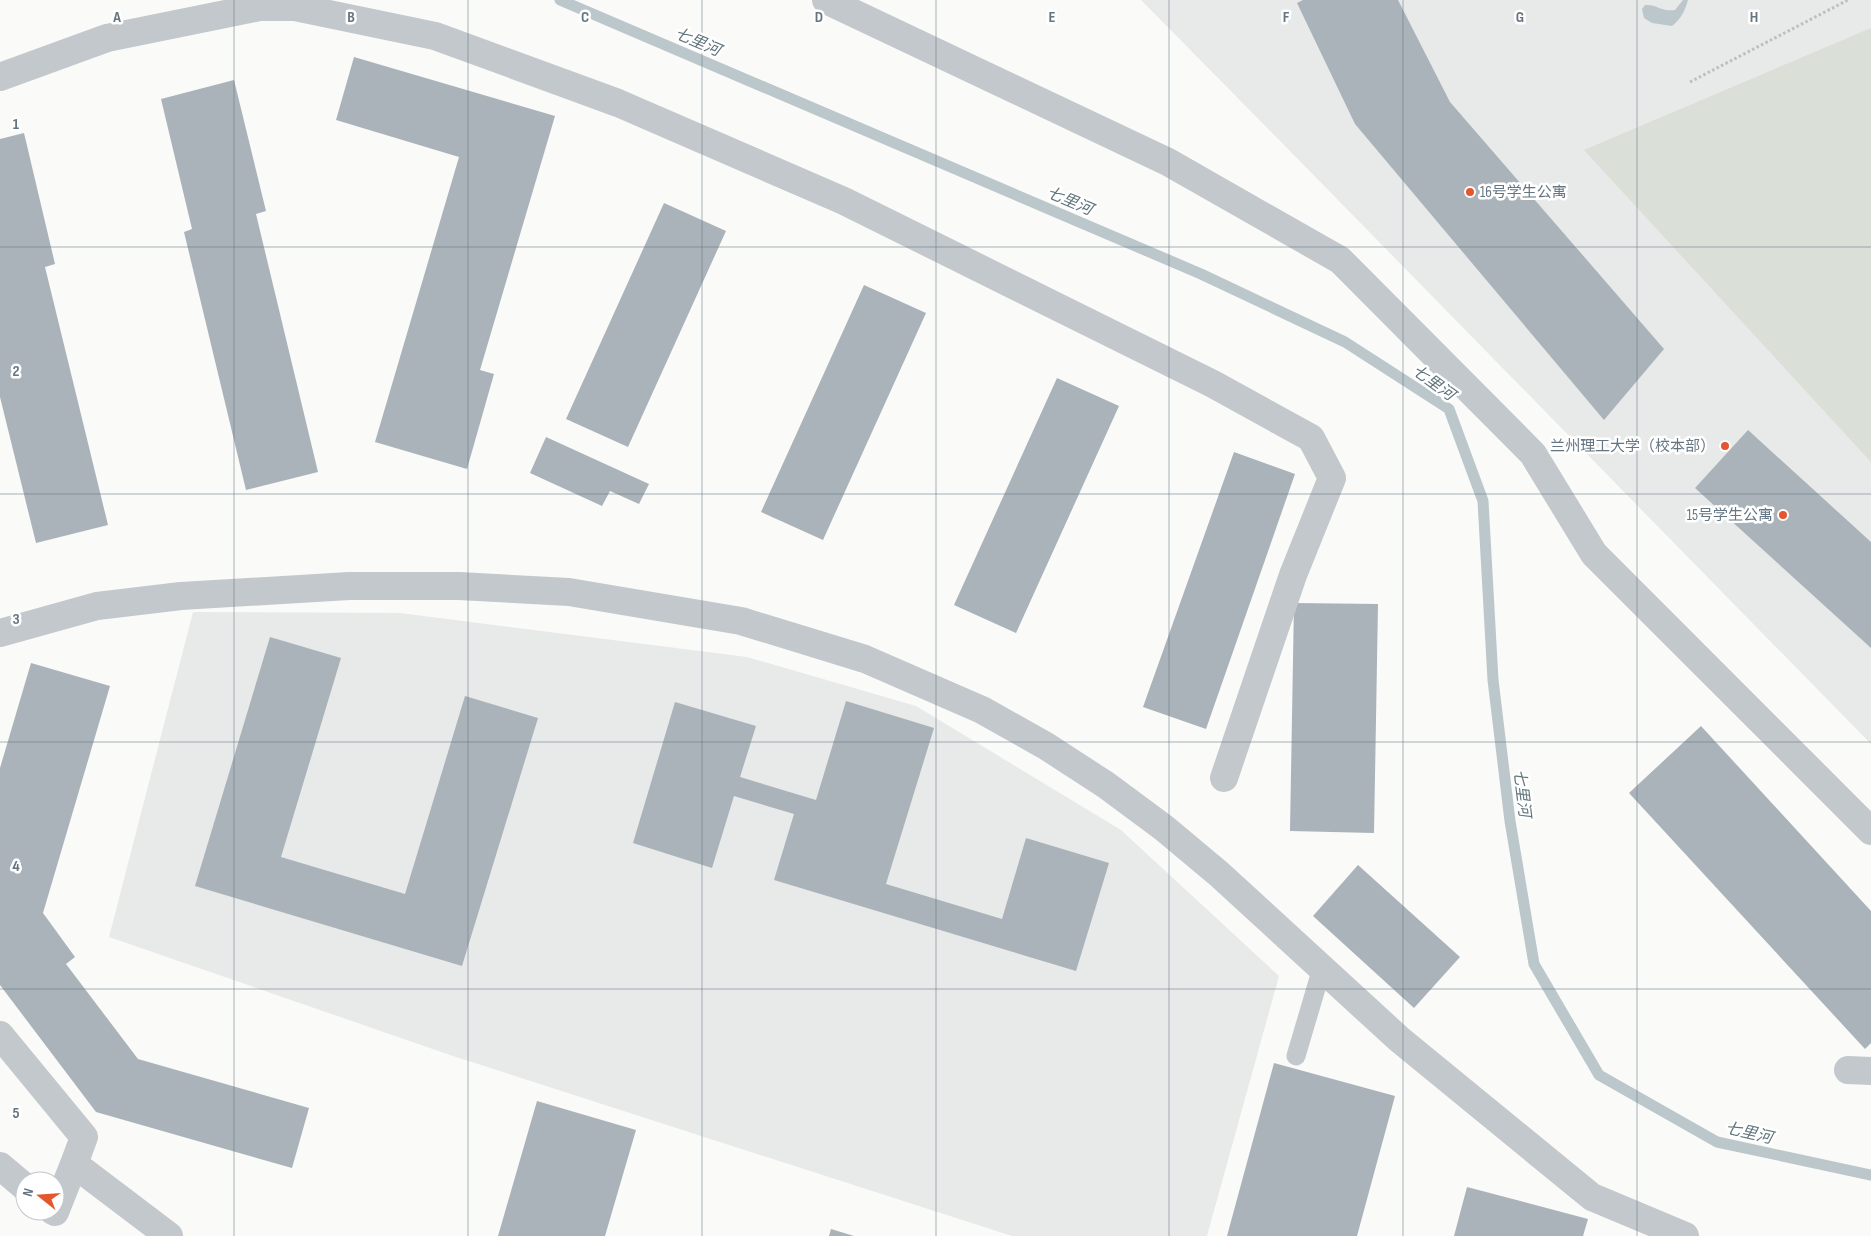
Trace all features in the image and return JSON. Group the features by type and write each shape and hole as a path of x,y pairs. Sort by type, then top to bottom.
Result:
{"street":[{"path":"826,0 1168,162 1340,260 1533,454 1594,554 1871,831"},
{"path":"0,77 107,38 260,7 295,7 435,36 618,103 844,201 1214,384 1311,438 1332,478 1293,574 1224,778"},
{"path":"0,633 97,606 265,590 349,586 459,586 569,592 741,621 856,656 924,683 982,710 1046,746 1106,785 1164,828 1219,874 1399,1039 1592,1198 1685,1236"},
{"path":"0,1036 84,1137 65,1187"},
{"path":"74,1164 169,1236"},
{"path":"0,1166 15,1179"}],"lane":[{"path":"1296,1056 1322,968"}],"path":[{"path":"1690,82 1848,0"}],"shaded area":[{"name":"兰州理工大学（校本部）","path":"1141,0 1871,0 1871,744 1288,149"},
{"path":"1683,0 1688,0 1686,8 1672,26 1652,23 1644,18 1642,9 1645,5 1675,10"},
{"path":"1871,28 1871,462 1584,150"},
{"path":"193,612 400,613 747,657 916,706 1121,830 1279,976 1207,1236 1012,1236 450,1055 109,937"}],"building":[{"name":"16号学生公寓","path":"1303,0 1398,0 1450,102 1664,349 1604,420 1355,124 1297,3"},
{"path":"354,57 555,116 480,370 494,374 467,469 375,442 459,157 336,120"},
{"path":"234,80 266,211 256,214 318,472 246,490 184,232 192,229 161,99"},
{"path":"24,133 55,264 45,267 108,525 36,543 0,397 0,139"},
{"path":"664,203 726,231 628,447 566,419"},
{"path":"864,285 926,313 823,540 761,512"},
{"path":"1057,378 1119,406 1016,633 954,605"},
{"name":"15号学生公寓","path":"1748,430 1871,542 1871,648 1695,488"},
{"path":"546,437 649,484 639,504 610,491 602,506 530,473"},
{"path":"1234,452 1295,474 1206,729 1143,707"},
{"path":"1294,603 1378,604 1374,833 1290,831"},
{"path":"270,637 341,658 281,857 405,894 465,696 538,718 462,966 195,886"},
{"path":"31,663 110,686 43,913 75,957 66,964 138,1059 309,1108 292,1168 96,1112 0,985 0,768"},
{"path":"846,701 934,728 886,884 1002,919 1026,838 1109,863 1076,971 774,880 794,814 734,796 712,868 633,843 675,702 756,726 740,777 816,800"},
{"path":"1701,726 1871,911 1871,1043 1865,1049 1629,793"},
{"path":"1358,865 1460,957 1414,1008 1313,916"},
{"path":"1274,1063 1395,1096 1357,1236 1227,1236"},
{"path":"537,1101 636,1130 605,1236 498,1236"},
{"path":"1467,1187 1588,1219 1583,1236 1454,1236"},
{"path":"831,1229 854,1236 829,1236"}],"waterway":[{"name":"七里河","path":"560,0 1201,274 1345,342 1449,409 1483,501 1493,680 1510,821 1534,964 1599,1075 1717,1142 1871,1175"}],"place":[{"name":"16号学生公寓","path":"1470,192"},
{"name":"兰州理工大学（校本部）","path":"1725,446"},
{"name":"15号学生公寓","path":"1783,515"}]}
